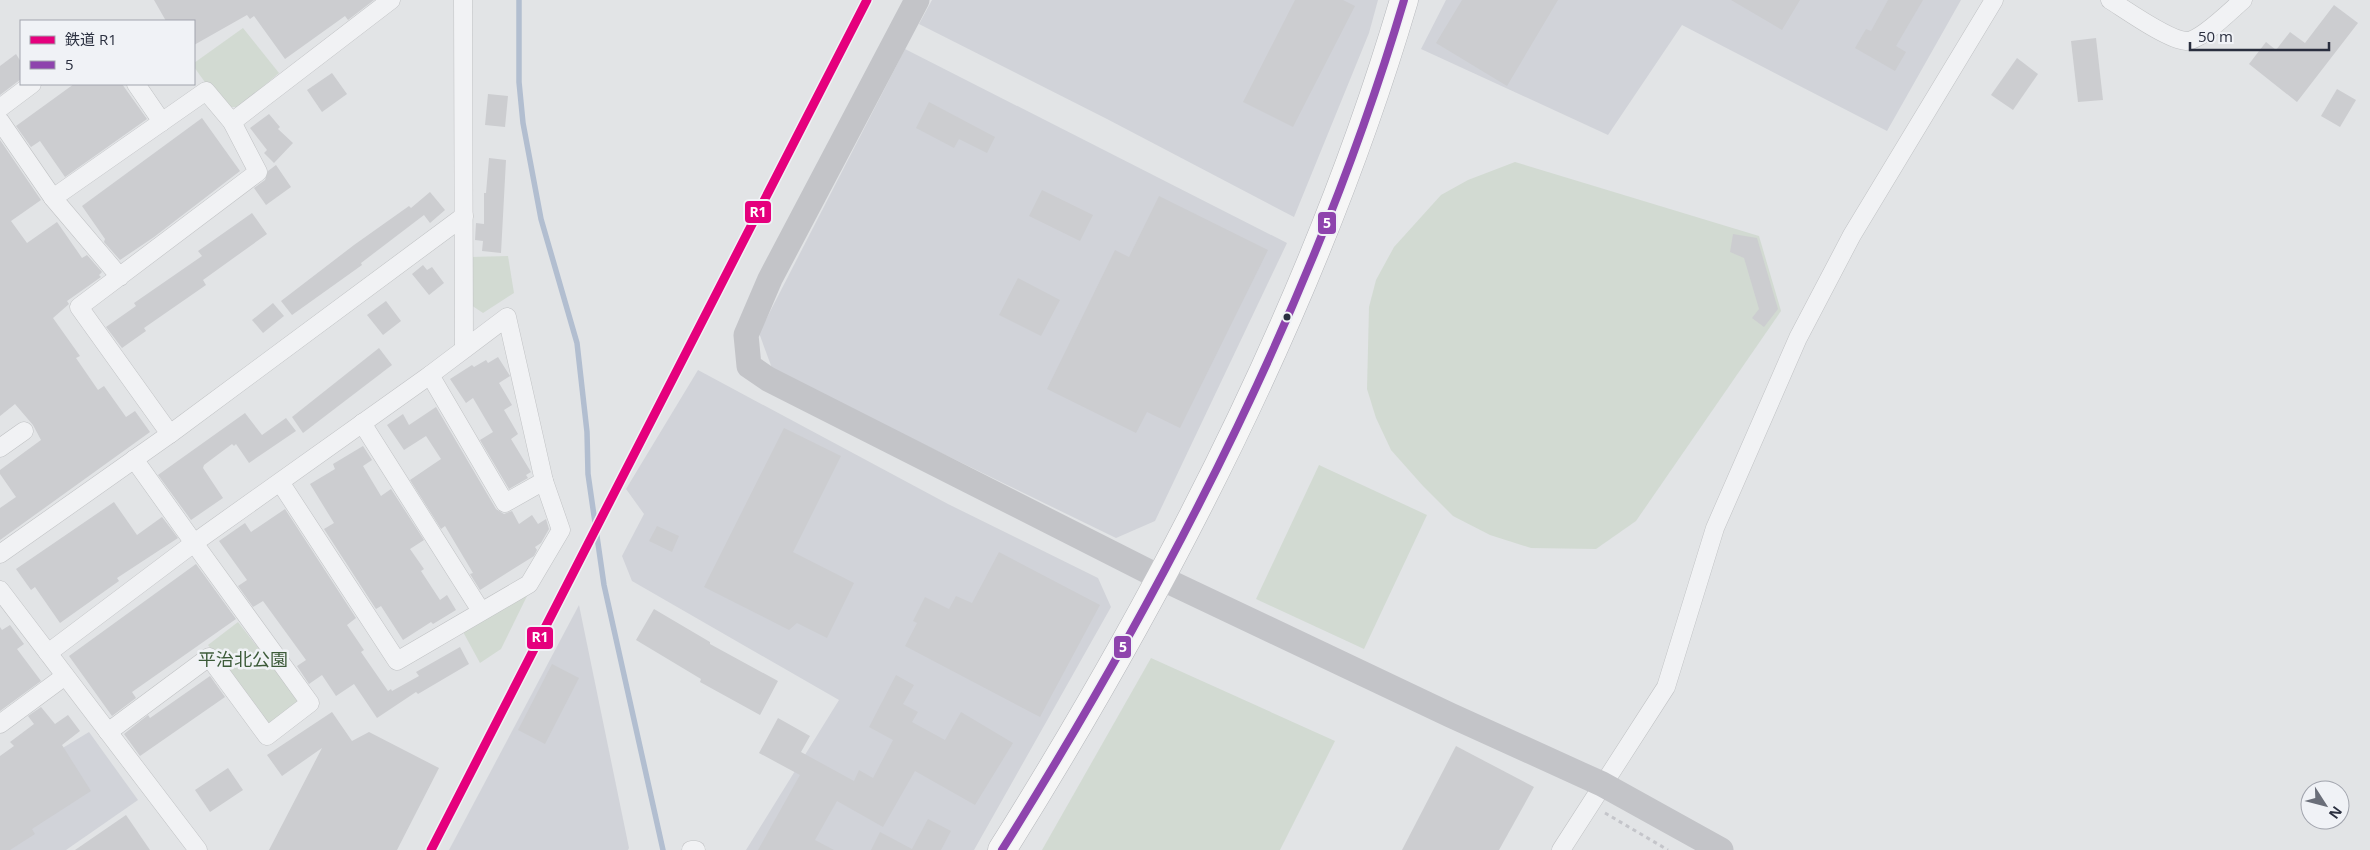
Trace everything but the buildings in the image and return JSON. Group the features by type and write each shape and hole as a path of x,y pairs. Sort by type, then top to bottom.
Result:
{"highway":[{"path":"1002,850 1057,762 1161,578 1257,386 1335,201 1404,0"}],"street":[{"path":"232,122 391,0"},
{"path":"463,0 464,349"},
{"path":"917,0 770,280 746,335 749,366 768,379 1161,578 1450,715 1596,794 1721,850"},
{"path":"1561,850 1666,687 1715,528 1798,338 1852,235 1994,0"},
{"path":"2110,0 2156,29 2186,40 2200,36 2242,0"},
{"path":"0,108 31,85"},
{"path":"137,85 162,122"},
{"path":"53,198 206,91 232,122 258,172 79,307 170,434"},
{"path":"0,121 53,198 120,277"},
{"path":"0,554 170,434 464,216"},
{"path":"48,654 194,543 430,375 507,317 544,481 561,530 529,584 397,661 280,482"},
{"path":"430,375 505,503 544,481"},
{"path":"362,423 481,611"},
{"path":"0,448 24,431"},
{"path":"108,732 209,657 267,736 310,703 134,459"},
{"path":"0,591 198,850"},
{"path":"0,724 65,676"}],"path":[{"path":"1596,794 1668,850"}],"shaded area":[{"path":"932,0 1378,0 1369,33 1294,217 1107,119 919,24"},
{"path":"1446,0 1961,0 1887,131 1682,25 1608,135 1421,49"},
{"path":"905,49 1287,243 1155,521 1116,538 773,371 759,333"},
{"path":"698,370 948,504 1098,578 1111,607 974,850 746,850 839,700 632,581 622,556 644,514 626,489"},
{"path":"579,605 628,850 449,850"},
{"path":"89,732 138,800 66,850 0,850 0,786"}],"green space":[{"path":"243,28 279,73 239,107 223,107 195,68 195,62"},
{"path":"1515,162 1759,236 1781,311 1636,521 1596,549 1531,548 1490,535 1453,516 1391,450 1376,418 1367,389 1369,307 1376,280 1394,247 1441,195 1468,180"},
{"path":"508,256 514,293 483,313 471,305 470,257"},
{"path":"1319,465 1427,515 1364,649 1256,599"},
{"path":"528,594 501,649 480,663 462,630"},
{"name":"平治北公園","path":"238,622 301,703 270,726 208,645"},
{"path":"1151,658 1335,741 1280,850 1042,850"}],"waterway":[{"path":"519,0 519,82 523,123 541,219 577,343 587,432 588,474 604,585 663,850"}],"rail line":[{"name":"R1","path":"431,850 867,0"}],"transit line":[{"name":"5","path":"1002,850 1122,648 1179,544 1232,438 1282,331 1327,222 1368,112 1404,0"}]}
